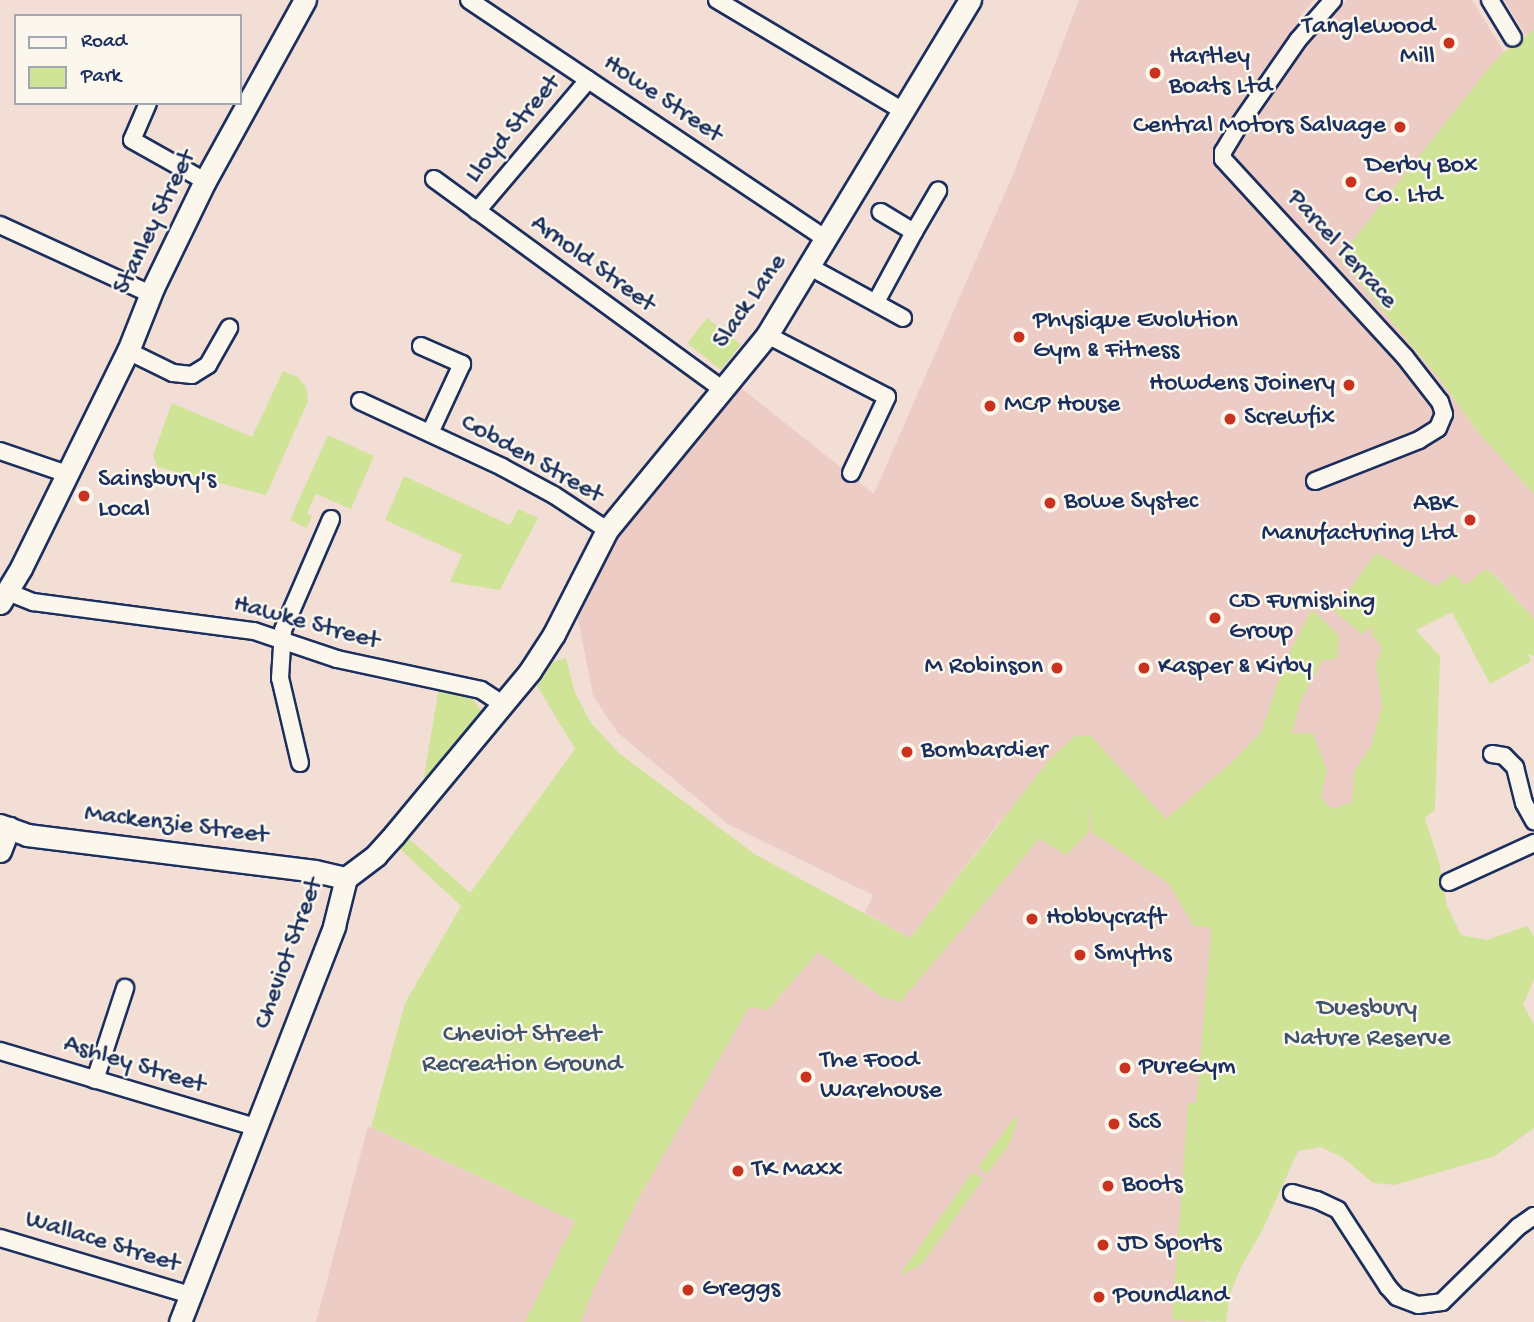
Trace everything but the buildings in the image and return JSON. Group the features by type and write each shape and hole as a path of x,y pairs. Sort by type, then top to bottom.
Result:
{"street":[{"name":"Stanley Street","path":"4,597 128,351 151,294 205,181 305,0"},
{"name":"Howe Street","path":"469,0 827,240"},
{"path":"717,0 903,111"},
{"name":"Slack Lane","path":"561,621 607,530 767,335 970,0"},
{"name":"Parcel Terrace","path":"1315,481 1419,440 1438,428 1444,414 1440,402 1405,357 1223,159 1223,152 1239,125 1298,40 1333,0"},
{"path":"1490,0 1513,38"},
{"name":"Lloyd Street","path":"477,211 588,80"},
{"path":"147,105 132,140 205,181"},
{"name":"Arnold Street","path":"433,179 723,390"},
{"path":"876,302 938,191"},
{"path":"881,212 914,232"},
{"path":"0,225 151,294"},
{"path":"810,267 904,318"},
{"path":"128,351 173,373 192,375 208,365 229,328"},
{"path":"767,335 887,397 851,473"},
{"name":"Cobden Street","path":"421,346 462,364 430,433"},
{"name":"Cobden Street","path":"360,401 554,495 607,530"},
{"path":"0,450 67,474"},
{"path":"300,763 280,678 282,639 304,575 331,519"},
{"name":"Hawke Street","path":"4,597 222,626 282,639 337,659 481,690 504,705"},
{"name":"Cheviot Street","path":"180,1322 334,926 346,878 376,855 504,705 561,621"},
{"path":"1492,754 1504,756 1515,767 1524,803 1534,821"},
{"path":"0,851 4,827"},
{"name":"Mackenzie Street","path":"4,827 27,835 315,871 346,878"},
{"path":"1450,882 1534,843"},
{"path":"95,1080 125,988"},
{"name":"Ashley Street","path":"0,1051 255,1127"},
{"path":"1292,1193 1317,1199 1338,1210 1388,1287 1397,1297 1418,1305 1443,1302 1518,1227 1534,1216"},
{"name":"Wallace Street","path":"0,1238 190,1295"},
{"path":"1415,1322 1418,1305"}],"shaded area":[{"path":"1079,0 1314,0 1301,15 1295,29 1242,105 1255,115 1313,30 1347,0 1472,0 1504,52 1339,258 1441,381 1477,431 1534,494 1534,619 1494,574 1449,603 1401,569 1418,693 1205,1322 581,1322 592,1292 638,1199 749,1006 768,1010 818,952 882,997 1039,839 1001,820 910,938 865,913 873,895 728,824 618,733 593,696 578,618 621,530 740,387 874,494 1015,170"},
{"path":"1504,0 1534,0 1534,30 1526,36"},
{"path":"368,1126 575,1221 526,1322 316,1322"}],"green space":[{"path":"1534,30 1534,494 1477,431 1441,381 1339,258 1487,70 1504,52"},
{"path":"707,318 741,344 721,370 687,343"},
{"path":"283,371 298,377 306,387 308,401 266,495 157,467 153,455 172,403 252,437"},
{"path":"328,435 374,456 351,509 316,494 307,513 312,516 307,528 290,520"},
{"path":"404,476 510,525 518,509 538,518 500,590 450,582 462,555 385,520"},
{"path":"1376,553 1436,586 1454,574 1465,585 1486,569 1534,619 1534,656 1528,654 1531,661 1490,684 1452,612 1416,630 1440,656 1435,810 1425,818 1439,862 1447,906 1461,935 1487,940 1527,926 1534,936 1534,979 1523,1005 1534,1024 1534,1128 1495,1156 1395,1185 1373,1183 1343,1158 1321,1147 1298,1151 1262,1231 1241,1267 1230,1294 1226,1322 1172,1320 1188,1103 1196,1103 1198,1088 1211,928 1194,926 1168,883 1093,833 1087,803 1090,831 1066,855 1039,839 900,1002 882,997 818,952 768,1010 749,1007 638,1199 592,1292 581,1322 525,1322 575,1221 371,1127 405,1003 461,906 399,848 408,838 470,893 575,749 537,686 553,662 566,658 575,693 591,723 620,754 756,855 910,938 1049,760 1075,736 1091,736 1166,819 1233,761 1261,732 1286,659 1312,609 1339,636 1337,659 1322,660 1300,702 1292,734 1313,733 1327,771 1321,797 1331,809 1352,802 1354,772 1371,745 1382,707 1376,664 1382,647 1371,633 1375,626 1362,634 1334,611"},
{"path":"439,687 470,696 481,710 478,720 422,788"},
{"path":"1016,1115 1016,1126 1009,1145 987,1174 978,1167"},
{"path":"972,1172 983,1179 922,1264 899,1276"}],"place":[{"name":"Tanglewood Mill","path":"1449,43"},
{"name":"Hartley Boats Ltd","path":"1155,73"},
{"name":"Central Motors Salvage","path":"1400,127"},
{"name":"Derby Box Co. Ltd","path":"1351,182"},
{"name":"Physique Evolution Gym & Fitness","path":"1019,337"},
{"name":"Howdens Joinery","path":"1349,385"},
{"name":"MCP House","path":"990,406"},
{"name":"Screwfix","path":"1230,419"},
{"name":"Sainsbury's Local","path":"84,496"},
{"name":"Bowe Systec","path":"1050,503"},
{"name":"ABK Manufacturing Ltd","path":"1470,520"},
{"name":"CD Furnishing Group","path":"1215,618"},
{"name":"M Robinson","path":"1057,668"},
{"name":"Kasper & Kirby","path":"1144,668"},
{"name":"Bombardier","path":"907,752"},
{"name":"Hobbycraft","path":"1032,919"},
{"name":"Smyths","path":"1080,955"},
{"name":"PureGym","path":"1125,1068"},
{"name":"The Food Warehouse","path":"806,1077"},
{"name":"ScS","path":"1114,1124"},
{"name":"TK Maxx","path":"738,1171"},
{"name":"Boots","path":"1108,1186"},
{"name":"JD Sports","path":"1103,1245"},
{"name":"Greggs","path":"688,1290"},
{"name":"Poundland","path":"1099,1297"}],"park label":[{"name":"Duesbury Nature Reserve","path":"1367,1025"},
{"name":"Cheviot Street Recreation Ground","path":"522,1051"}]}
